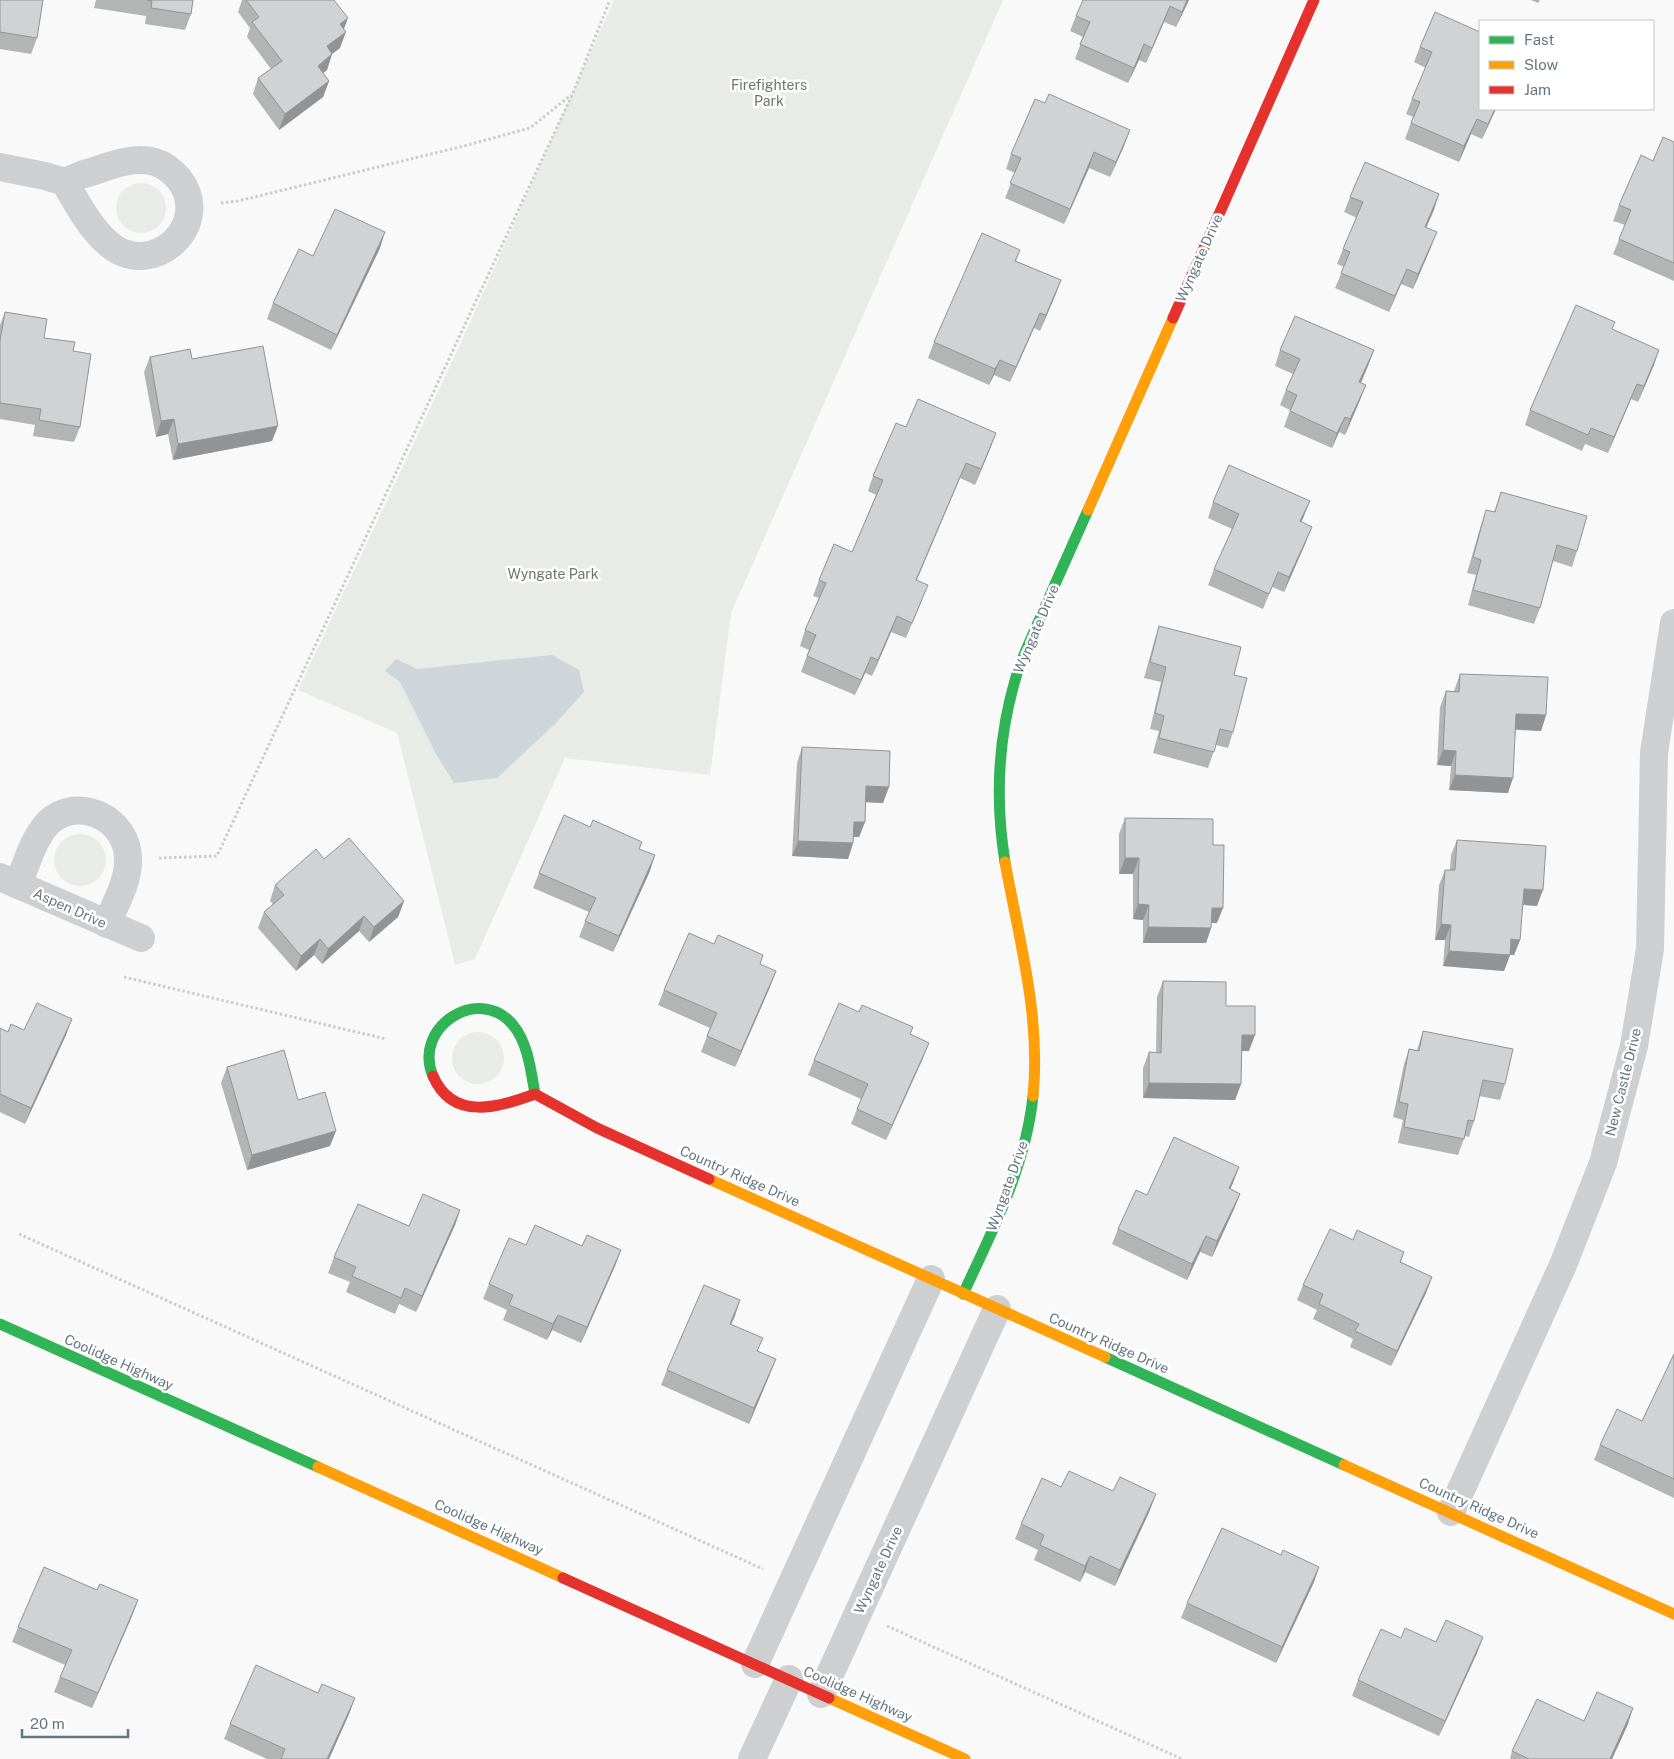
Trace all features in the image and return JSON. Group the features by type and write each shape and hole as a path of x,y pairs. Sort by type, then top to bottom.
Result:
{"street":[{"name":"Wyngate Drive","path":"963,1294 1018,1164 1032,1105 1035,1073 1032,1004 1008,875 999,808 1000,762 1007,712 1017,675 1033,634 1314,0"},
{"path":"0,167 64,181"},
{"name":"New Castle Drive","path":"1451,1512 1562,1265 1603,1163 1634,1046 1650,949 1654,753 1674,623"},
{"path":"9,881 47,824 57,816 67,811 77,810 89,811 100,815 118,830 125,843 128,857 128,871 107,924"},
{"name":"Aspen Drive","path":"9,881 141,938"},
{"path":"482,1009 498,1013 512,1022 522,1036 535,1094 507,1104 482,1106 466,1106 451,1099 439,1088 431,1074 429,1058 431,1044 440,1026 452,1016 468,1010 482,1009"},
{"name":"Country Ridge Drive","path":"535,1094 597,1128 1674,1614"},
{"path":"755,1664 931,1280"},
{"name":"Wyngate Drive","path":"821,1694 997,1309"},
{"name":"Coolidge Highway","path":"0,1324 965,1759"},
{"path":"752,1759 789,1679"}],"path":[{"path":"154,858 217,856 573,93 610,0"},
{"path":"221,203 238,201 530,128 573,93"},
{"path":"124,977 386,1039"},
{"path":"18,1234 769,1571"},
{"path":"882,1624 1182,1759"}],"green space":[{"name":"Wyngate Park","path":"614,0 1003,0 731,613 710,775 565,758 475,959 455,965 397,733 298,690 463,338"},
{"path":"146,183 159,190 165,198 165,218 159,226 151,232 136,233 123,226 117,218 116,203 123,190 131,184"},
{"path":"80,834 94,838 102,846 106,860 102,874 94,882 80,886 66,882 58,874 54,860 58,846 66,838"},
{"path":"473,1032 483,1032 497,1039 504,1053 504,1063 497,1077 483,1084 473,1084 463,1080 456,1073 452,1063 452,1053 456,1043 463,1036"}],"shaded area":[{"path":"552,655 579,670 584,692 555,724 497,778 454,783 436,754 400,682 385,671 396,659 417,669"}],"building":[{"path":"0,0 43,0 37,38 0,32"},
{"path":"147,0 193,0 191,14 151,8 152,1"},
{"path":"246,0 334,0 348,18 340,24 346,32 327,46 332,54 318,66 329,81 285,114 258,78 282,61 252,22 259,17"},
{"path":"1083,0 1187,0 1182,12 1170,6 1152,48 1144,44 1134,68 1080,44 1090,22 1076,16"},
{"path":"1435,12 1479,32 1479,110 1495,110 1488,124 1477,119 1464,146 1411,123 1420,102 1412,99 1432,52 1420,47"},
{"path":"1049,94 1130,130 1116,162 1094,152 1070,209 1010,183 1021,158 1011,154 1035,99 1045,103"},
{"path":"1663,137 1674,142 1674,263 1619,239 1631,210 1619,205 1641,155 1653,161"},
{"path":"1365,162 1439,194 1425,227 1437,232 1418,274 1407,269 1395,296 1341,273 1350,252 1343,249 1363,202 1350,197"},
{"path":"335,209 385,232 337,335 273,303 299,249 313,256"},
{"path":"982,233 1020,250 1015,261 1061,280 1046,315 1040,313 1016,367 1000,360 995,369 934,342"},
{"path":"1576,305 1615,322 1612,329 1659,350 1644,386 1637,384 1614,437 1591,428 1588,435 1530,410"},
{"path":"5,312 47,319 44,338 75,342 73,351 91,354 80,427 39,420 41,409 0,403 0,341"},
{"path":"1295,316 1374,350 1359,382 1366,385 1350,419 1345,417 1337,433 1290,411 1297,395 1286,390 1300,359 1280,350"},
{"path":"263,346 278,426 178,444 174,419 161,421 150,357 190,349 192,359"},
{"path":"918,399 996,433 981,469 966,463 916,580 928,585 912,623 897,616 878,660 871,657 861,680 807,656 816,635 805,630 826,583 819,580 834,544 852,552 883,480 873,476 896,423 906,427"},
{"path":"1229,465 1310,501 1300,521 1312,527 1289,577 1278,572 1269,594 1214,569 1239,514 1213,502"},
{"path":"1501,492 1587,516 1577,551 1557,545 1540,608 1473,590 1481,560 1473,557 1486,510 1495,512"},
{"path":"1159,626 1241,647 1234,675 1247,678 1233,732 1220,729 1214,752 1159,738 1164,716 1155,713 1166,667 1150,662"},
{"path":"1460,674 1548,677 1546,715 1516,714 1513,778 1455,775 1456,751 1443,750 1446,691 1459,692"},
{"path":"802,747 890,751 889,787 866,786 865,822 854,822 853,843 798,841"},
{"path":"564,815 590,827 593,820 642,842 639,849 655,855 619,936 585,921 596,898 539,873"},
{"path":"1125,818 1213,819 1213,845 1224,845 1223,908 1212,908 1211,928 1148,927 1149,905 1138,904 1139,858 1125,858"},
{"path":"349,838 404,901 374,927 364,916 328,949 320,939 301,956 264,912 284,895 275,885 316,849 324,859"},
{"path":"1457,840 1546,846 1543,890 1524,889 1520,940 1511,939 1510,955 1449,951 1451,925 1441,924 1445,870 1455,870"},
{"path":"689,933 714,944 718,935 763,955 760,964 776,971 741,1051 707,1036 717,1013 664,990"},
{"path":"1163,981 1226,982 1226,1006 1255,1006 1255,1035 1242,1035 1241,1084 1149,1083 1149,1052 1161,1053"},
{"path":"37,1003 72,1019 31,1108 0,1094 0,1028 8,1032 11,1024 24,1030"},
{"path":"839,1003 859,1012 862,1005 913,1027 910,1034 929,1043 892,1125 857,1109 868,1084 814,1060"},
{"path":"1423,1031 1513,1049 1505,1084 1483,1080 1474,1121 1468,1120 1464,1139 1404,1127 1408,1104 1399,1102 1409,1049 1419,1051"},
{"path":"284,1050 298,1100 325,1092 336,1131 252,1155 227,1067"},
{"path":"1174,1137 1239,1167 1229,1188 1240,1194 1217,1241 1206,1236 1192,1264 1118,1229 1136,1190 1147,1195"},
{"path":"423,1194 460,1210 422,1296 405,1288 401,1298 352,1276 356,1267 334,1257 358,1204 409,1226"},
{"path":"535,1225 582,1246 587,1235 621,1250 587,1327 558,1315 553,1324 509,1305 513,1295 489,1284 509,1238 526,1245"},
{"path":"1330,1229 1353,1240 1357,1230 1404,1252 1400,1262 1432,1277 1397,1351 1355,1331 1359,1324 1319,1304 1323,1294 1303,1285"},
{"path":"704,1285 740,1300 730,1324 763,1338 757,1351 776,1359 754,1408 667,1370"},
{"path":"1674,1354 1674,1479 1600,1445 1617,1409 1642,1421"},
{"path":"1069,1471 1113,1491 1120,1477 1156,1494 1120,1570 1090,1556 1085,1566 1040,1545 1044,1535 1021,1524 1042,1478 1061,1487"},
{"path":"1222,1528 1281,1555 1283,1550 1319,1567 1282,1647 1187,1603"},
{"path":"44,1567 97,1590 100,1584 138,1600 98,1693 60,1677 72,1650 18,1627"},
{"path":"1446,1620 1483,1637 1445,1721 1358,1680 1381,1629 1401,1638 1405,1628 1436,1642"},
{"path":"256,1665 318,1693 322,1684 355,1698 327,1759 281,1759 285,1749 230,1724"},
{"path":"1597,1692 1633,1708 1610,1759 1529,1759 1512,1751 1537,1699 1584,1721"}],"traffic: fast":[{"path":"1005,862 999,792 1002,746 1010,700 1024,653 1088,510"},
{"path":"433,1076 429,1058 432,1042 440,1028 452,1017 467,1010 483,1009 499,1013 518,1032 528,1058 535,1094"},
{"path":"963,1294 996,1223 1015,1173 1023,1148 1033,1096"},
{"path":"0,1324 318,1467"},
{"path":"1105,1357 1344,1465"}],"traffic: slow":[{"path":"1088,510 1173,318"},
{"path":"1005,862 1031,1007 1035,1066 1033,1096"},
{"path":"709,1179 1105,1357"},
{"path":"1344,1465 1674,1614"},
{"path":"318,1467 563,1578"},
{"path":"829,1698 965,1759"}],"traffic: jam":[{"path":"1173,318 1314,0"},
{"path":"433,1076 442,1091 452,1100 465,1105 478,1107 492,1106 535,1094 597,1128 709,1179"},
{"path":"563,1578 829,1698"}],"park label":[{"name":"Firefighters Park","path":"769,94"}]}
